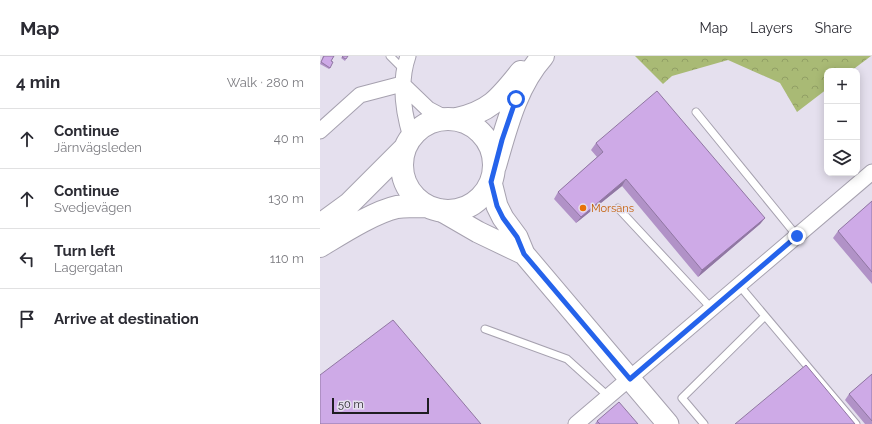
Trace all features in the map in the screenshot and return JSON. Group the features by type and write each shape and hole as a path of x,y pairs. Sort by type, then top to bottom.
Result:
{"main road":[{"path":"320,225 349,204 408,142 420,127 432,121 473,115 490,106 503,94 521,71 542,57"},
{"path":"320,246 345,230 396,208 413,206 456,210 470,205 482,196 493,174 516,99 542,57"},
{"path":"451,119 470,124 480,132 488,142 493,154 493,174"},
{"path":"408,142 402,161 402,174 407,187 415,197 432,208"}],"street":[{"path":"406,62 402,84 408,142"},
{"path":"402,84 428,109 451,119"},
{"path":"320,131 360,95 402,84"},
{"path":"576,424 872,172"},
{"path":"493,174 497,206 503,218 517,237 524,254 668,424"},
{"path":"432,208 524,254"}],"lane":[{"path":"390,56 406,62"},
{"path":"696,112 797,236"},
{"path":"618,208 712,309"},
{"path":"739,285 856,424"},
{"path":"704,424 682,398 764,316"},
{"path":"485,329 567,359 608,396"}],"green space":[{"path":"635,56 871,56 855,68 824,68 824,91 797,112 780,83 728,60 672,76 663,84"}],"building":[{"path":"324,56 334,56 331,61 333,62 330,68 321,62"},
{"path":"348,56 346,59 342,57"},
{"path":"657,91 765,218 702,270 626,179 581,217 558,192 603,152 596,143"},
{"path":"872,201 872,272 838,231"},
{"path":"393,320 481,424 320,424 320,375"},
{"path":"806,365 855,424 735,424"},
{"path":"872,374 872,421 849,394"},
{"path":"619,402 638,424 600,424 597,421"}],"place":[{"name":"Morsans","path":"583,208"}],"route":[{"path":"516,99 502,140 491,182 497,206 503,218 517,237 524,254 630,379 797,236"}]}
